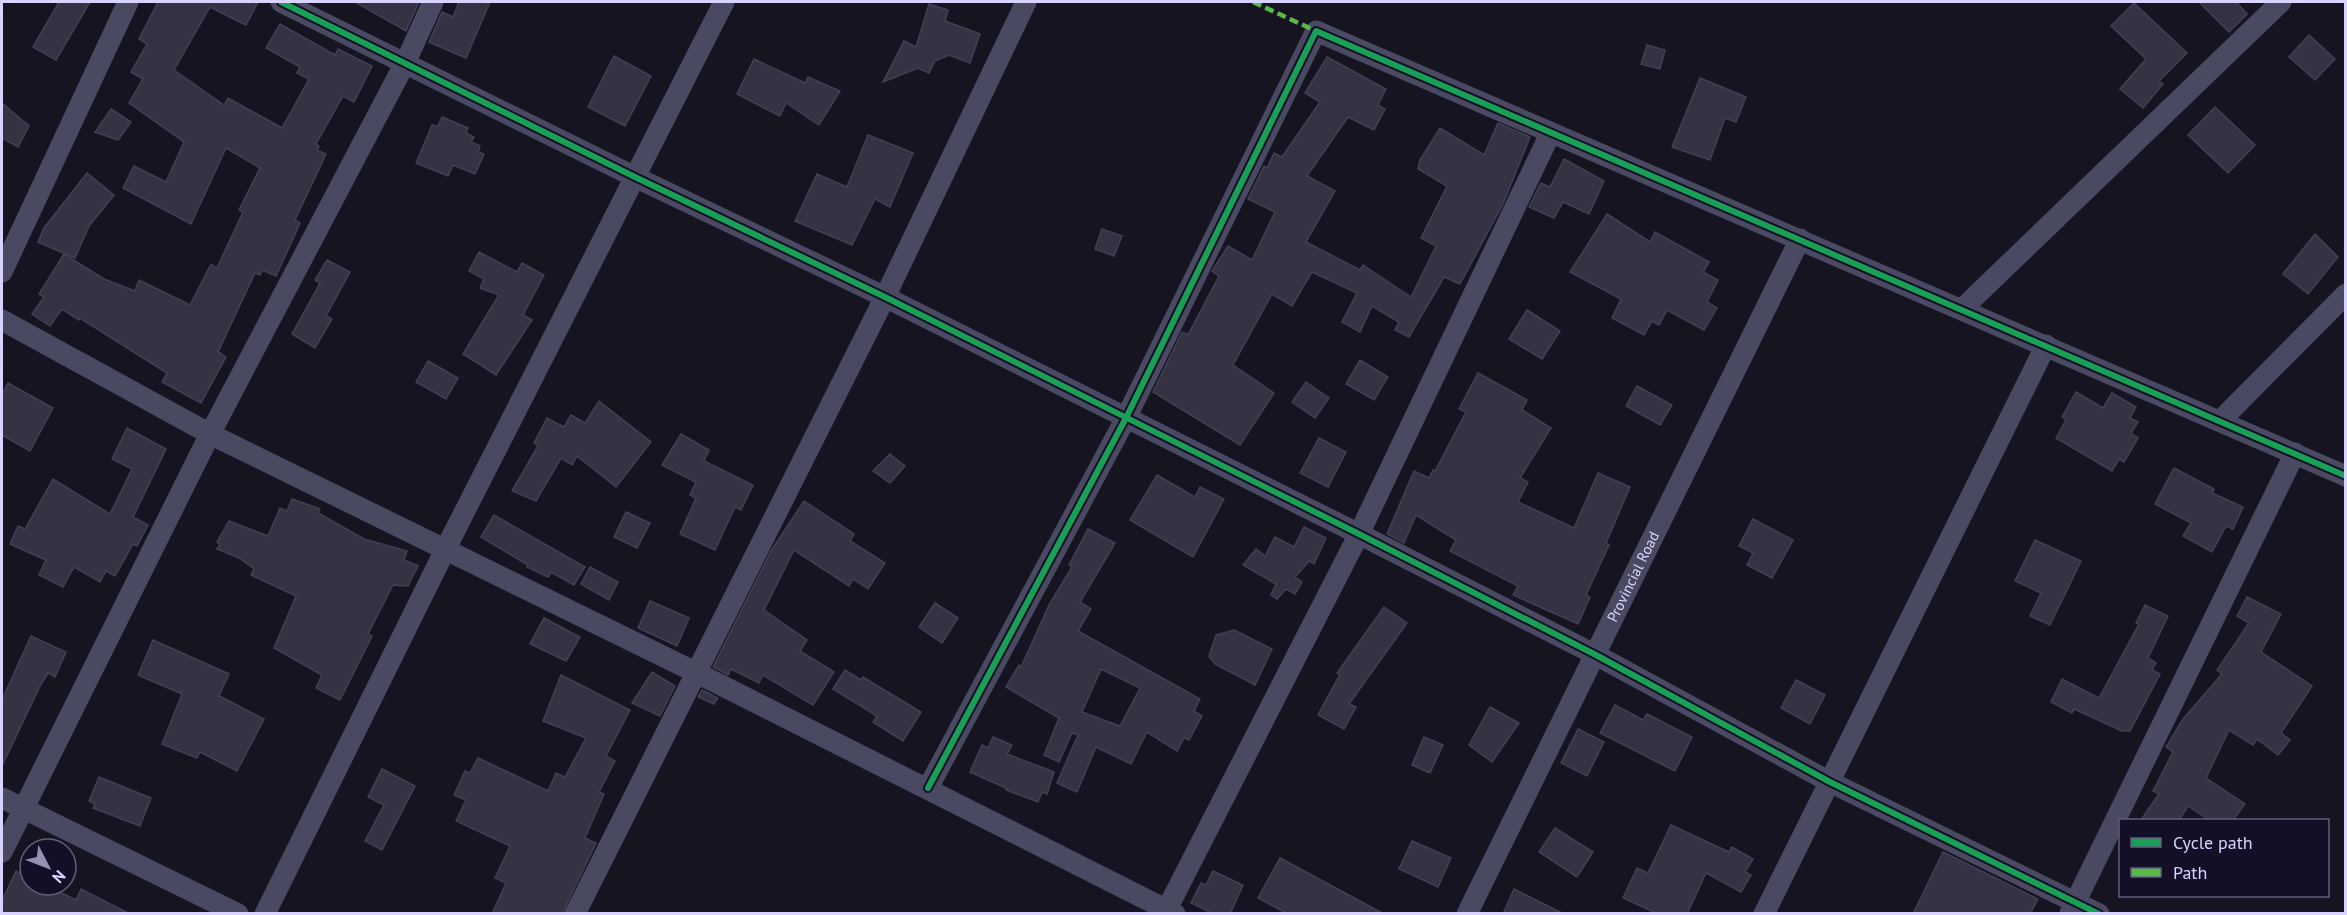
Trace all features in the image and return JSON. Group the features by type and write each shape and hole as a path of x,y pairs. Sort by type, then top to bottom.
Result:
{"street":[{"path":"2,272 128,2"},
{"path":"281,2 406,61 635,177 885,297 1359,534 1596,655 1830,782 2073,908 2099,914"},
{"path":"2,852 210,434 406,61 433,2"},
{"path":"266,914 445,550 724,2"},
{"path":"575,914 885,297 1026,2"},
{"path":"1962,309 2281,2"},
{"path":"927,788 1126,418 1316,31 2346,476"},
{"path":"2,320 210,434 695,672 1171,911 1359,534 1550,134"},
{"name":"Provincial Road","path":"1467,914 1800,239"},
{"path":"2220,421 2346,294"},
{"path":"1764,914 2046,345"},
{"path":"2073,908 2295,453"},
{"path":"2,798 238,914"}],"building":[{"path":"59,2 90,2 56,60 33,47"},
{"path":"158,2 258,2 246,25 210,7 174,70 224,105 228,98 282,128 309,79 297,73 300,67 266,48 280,24 335,55 338,49 372,66 354,102 343,96 316,144 319,146 317,150 326,154 295,220 300,223 276,276 262,270 260,275 255,273 218,352 226,357 201,403 162,382 167,373 80,318 79,320 62,309 50,326 32,314 44,297 39,294 64,254 104,279 135,291 139,280 190,305 211,264 217,268 243,212 239,210 260,168 226,148 191,224 123,188 134,166 166,182 184,142 129,103 143,79 131,72 147,44 139,39"},
{"path":"355,2 419,2 406,31"},
{"path":"459,2 490,2 466,58 429,42 442,12 453,17"},
{"path":"2199,2 2236,2 2247,14 2229,32"},
{"path":"2134,3 2187,53 2159,81 2163,84 2143,108 2120,89 2145,60 2144,57 2111,26"},
{"path":"929,4 948,10 945,21 980,34 970,63 949,55 935,61 929,73 918,68 883,82 904,41 916,47"},
{"path":"2309,35 2335,59 2315,80 2289,57"},
{"path":"1647,45 1665,50 1660,69 1641,64"},
{"path":"614,56 651,76 625,126 588,107"},
{"path":"1327,57 1386,89 1378,105 1385,109 1374,130 1348,117 1307,176 1335,191 1306,242 1360,270 1363,265 1411,297 1436,246 1421,238 1447,186 1418,169 1420,160 1440,128 1484,155 1498,123 1530,137 1503,204 1460,284 1444,277 1409,337 1395,330 1399,322 1372,306 1360,332 1342,322 1357,293 1312,272 1292,306 1272,294 1233,365 1274,393 1240,445 1153,392 1182,332 1188,335 1219,276 1212,271 1228,246 1252,260 1275,212 1248,199 1264,166 1267,168 1274,153 1282,157 1320,102 1305,93"},
{"path":"754,59 805,83 808,77 840,91 819,125 786,103 780,116 737,94"},
{"path":"1700,78 1746,97 1736,122 1725,118 1710,160 1672,147"},
{"path":"2,103 29,126 18,147 2,138"},
{"path":"2215,107 2255,145 2228,173 2188,135"},
{"path":"111,109 131,122 118,140 95,132"},
{"path":"442,117 468,128 466,133 474,137 471,142 480,146 478,152 484,154 475,174 453,165 448,176 416,163 432,125 438,126"},
{"path":"868,135 913,153 890,207 875,199 852,245 795,221 817,174 847,187"},
{"path":"1564,159 1604,181 1589,214 1563,202 1554,218 1529,207 1541,183 1550,187"},
{"path":"87,173 114,195 89,226 75,258 38,242 44,228"},
{"path":"1607,214 1650,242 1655,232 1709,262 1703,272 1718,280 1707,302 1717,308 1704,330 1667,310 1659,325 1652,321 1644,335 1612,318 1621,299 1570,272"},
{"path":"1102,229 1122,236 1114,256 1095,249"},
{"path":"2315,234 2338,257 2308,294 2283,274"},
{"path":"479,252 517,272 522,263 544,275 523,315 532,320 496,375 463,354 499,295 480,288 484,279 469,271"},
{"path":"327,260 350,272 326,316 332,319 315,348 292,334 320,283 315,280"},
{"path":"1527,310 1560,331 1542,359 1509,339"},
{"path":"1360,360 1388,377 1374,400 1346,384"},
{"path":"428,361 458,378 446,399 416,382"},
{"path":"1478,373 1527,400 1522,410 1551,428 1520,478 1528,482 1518,502 1574,528 1598,473 1630,487 1606,543 1609,545 1586,595 1590,597 1578,624 1513,595 1518,586 1450,551 1456,540 1416,515 1404,543 1387,534 1414,471 1429,478 1433,470 1435,471 1466,412 1459,409"},
{"path":"1306,382 1329,398 1315,418 1292,402"},
{"path":"8,383 53,408 30,451 2,435 2,395"},
{"path":"1637,386 1672,405 1660,425 1626,406"},
{"path":"2076,392 2103,408 2112,393 2136,407 2130,418 2138,422 2131,433 2138,438 2124,462 2119,459 2112,471 2056,438 2066,420 2062,417"},
{"path":"599,401 651,442 616,487 577,456 572,465 561,458 536,501 512,491 538,446 534,443 547,418 564,427 571,415 585,423"},
{"path":"127,428 166,449 133,517 148,525 137,546 133,544 115,576 106,571 100,582 74,567 63,587 39,575 46,560 10,544 18,526 25,529 53,479 110,514 132,469 112,459"},
{"path":"681,434 709,450 704,461 753,485 741,510 735,507 715,550 680,534 696,498 690,495 696,482 662,465"},
{"path":"1319,438 1346,452 1328,487 1300,473"},
{"path":"890,454 905,466 890,483 873,471"},
{"path":"2174,468 2214,489 2212,493 2243,507 2233,529 2226,526 2212,552 2183,536 2191,523 2155,504"},
{"path":"1157,475 1195,497 1200,487 1224,499 1193,557 1130,520"},
{"path":"292,499 320,509 318,513 364,539 407,551 404,560 418,566 408,586 393,585 368,634 372,636 340,700 316,688 322,675 274,648 296,596 251,575 254,569 239,558 217,549 220,544 217,542 229,521 268,536 280,508 287,511"},
{"path":"804,501 854,534 850,541 885,563 868,589 853,579 849,586 794,550 764,610 807,640 800,651 834,672 813,705 763,675 759,683 731,669 728,675 713,667 771,551"},
{"path":"626,512 650,523 637,548 614,537"},
{"path":"494,515 585,567 574,585 551,572 548,577 527,567 528,565 481,537"},
{"path":"1753,519 1793,540 1772,578 1747,565 1753,553 1739,546"},
{"path":"1304,527 1326,538 1314,564 1309,561 1295,577 1302,582 1295,594 1286,589 1277,599 1271,595 1276,584 1243,565 1256,549 1265,556 1275,537 1294,547"},
{"path":"1088,529 1115,543 1080,602 1091,609 1078,631 1200,699 1194,711 1202,716 1189,740 1184,738 1177,751 1147,732 1131,764 1096,747 1077,792 1057,783 1078,735 1072,733 1059,762 1044,755 1059,718 1006,687 1019,665 1021,667 1049,605 1072,567 1069,565","holes":["1101,669 1140,688 1120,726 1082,712"]},
{"path":"2035,540 2081,561 2050,625 2030,616 2041,593 2015,581"},
{"path":"590,567 618,582 609,600 581,584"},
{"path":"2247,597 2281,614 2261,652 2312,686 2281,733 2290,740 2278,755 2257,739 2253,745 2229,730 2206,778 2245,804 2234,819 2208,819 2188,806 2180,819 2142,819 2159,794 2153,791 2173,752 2166,747 2183,719 2222,674 2217,670 2249,623 2237,616"},
{"path":"650,601 689,618 677,646 638,628"},
{"path":"935,603 958,618 942,643 919,627"},
{"path":"2145,605 2168,616 2148,658 2156,663 2152,670 2160,674 2130,731 2122,731 2074,709 2072,713 2051,702 2062,679 2099,698 2139,624 2136,623"},
{"path":"1384,607 1407,623 1349,704 1356,707 1344,729 1318,715 1340,674 1337,673"},
{"path":"544,618 580,637 566,661 530,644"},
{"path":"1234,630 1272,649 1255,685 1215,664 1209,656 1216,635"},
{"path":"31,636 66,652 55,677 48,673 40,686 2,766 2,700"},
{"path":"153,640 229,674 219,696 264,719 237,771 200,752 197,758 162,744 182,694 138,675"},
{"path":"845,670 861,680 863,677 921,712 903,741 873,722 877,716 833,689"},
{"path":"652,672 675,686 660,716 632,703"},
{"path":"561,675 630,710 606,756 615,761 599,792 604,794 585,838 596,843 562,914 492,914 506,883 495,878 510,846 456,821 466,800 454,795 465,771 470,773 478,758 548,791 556,773 565,777 586,738 543,721"},
{"path":"1796,680 1825,695 1810,724 1781,708"},
{"path":"702,690 718,698 714,704 698,697"},
{"path":"1615,705 1643,720 1647,714 1692,737 1675,771 1600,733"},
{"path":"1490,707 1519,723 1492,762 1469,745"},
{"path":"1578,729 1604,742 1587,776 1561,763"},
{"path":"993,737 1012,745 1007,754 1054,772 1047,794 1042,792 1038,802 1006,790 970,772 982,745 988,748"},
{"path":"1424,737 1443,745 1430,773 1412,765"},
{"path":"382,769 415,786 382,850 365,841 384,805 368,797"},
{"path":"99,777 151,798 140,826 93,808 95,804 89,801"},
{"path":"1671,825 1729,852 1732,847 1753,859 1745,872 1751,875 1741,892 1706,873 1687,914 1658,914 1623,898 1637,868 1648,873"},
{"path":"1555,828 1593,852 1577,877 1539,852"},
{"path":"1412,841 1451,858 1438,887 1399,869"},
{"path":"1943,852 2038,899 2030,914 1913,914"},
{"path":"1280,858 1384,914 1288,914 1258,898"},
{"path":"16,871 18,872 18,897 70,897 76,900 81,889 130,914 2,914 2,901"},
{"path":"1213,871 1243,885 1230,914 1214,914 1191,903 1201,883 1206,885"},
{"path":"1514,889 1564,914 1503,914"}],"marked path":[{"path":"1253,2 1316,31"}],"cycle path":[{"path":"281,2 635,177 885,297 1359,534 1596,655 1830,782 2099,914"},
{"path":"928,788 1126,418 1316,31 2346,476"}]}
